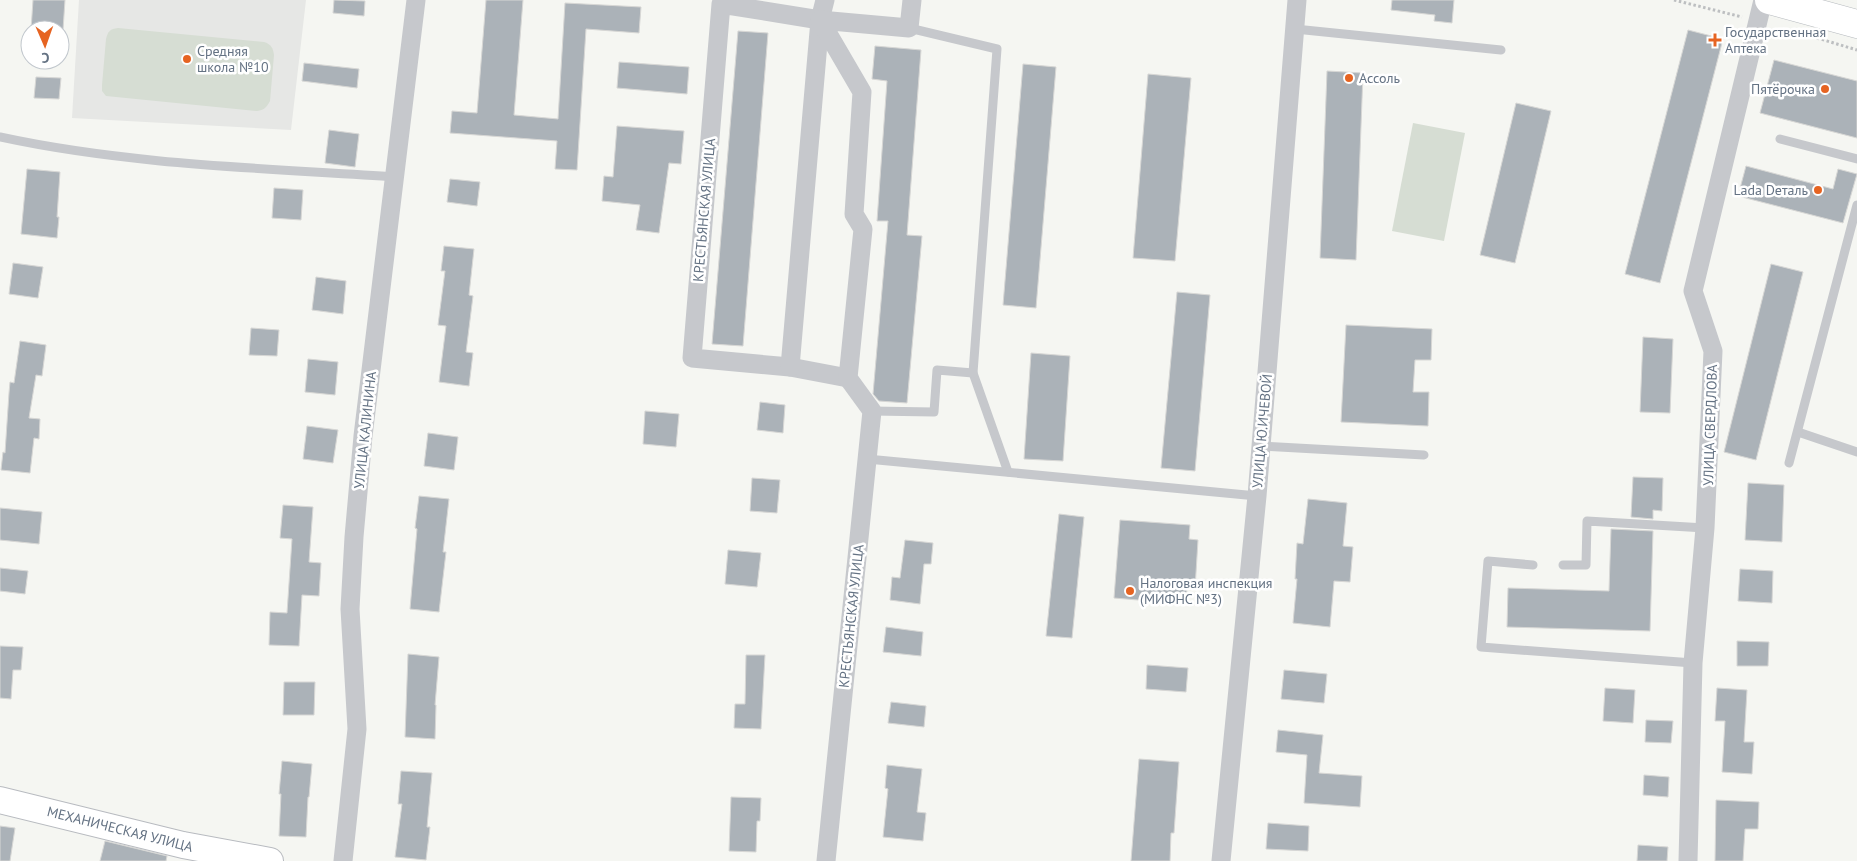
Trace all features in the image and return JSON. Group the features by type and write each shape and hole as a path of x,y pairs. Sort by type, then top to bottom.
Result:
{"main road":[{"path":"1769,0 1832,13 1857,24"}],"street":[{"name":"УЛИЦА КАЛИНИНА","path":"343,861 357,729 350,609 354,537 363,436 396,177 416,0"},
{"path":"790,367 820,20 825,0"},
{"path":"909,28 912,0"},
{"name":"УЛИЦА Ю.ИЧЕВОЙ","path":"1221,861 1257,496 1297,0"},
{"name":"УЛИЦА СВЕРДЛОВА","path":"1688,861 1693,663 1705,528 1712,351 1692,290 1763,0"},
{"name":"КРЕСТЬЯНСКАЯ УЛИЦА","path":"848,378 790,367 692,358 721,4 820,20 909,28"},
{"path":"820,20 862,92 854,214 863,229 848,378 872,411"},
{"name":"КРЕСТЬЯНСКАЯ УЛИЦА","path":"826,861 872,411"},
{"name":"МЕХАНИЧЕСКАЯ УЛИЦА","path":"0,800 183,845 270,861"}],"lane":[{"path":"909,28 997,49 973,373 1008,472"},
{"path":"1295,29 1501,50"},
{"path":"0,137 49,148 166,161 396,177"},
{"path":"1780,139 1857,160"},
{"path":"1789,464 1857,205"},
{"path":"872,411 934,412 937,370 973,373"},
{"path":"1798,432 1857,452"},
{"path":"1260,446 1424,455"},
{"path":"867,459 1257,496"},
{"path":"1563,565 1586,566 1587,521 1705,528"},
{"path":"1533,565 1488,561 1481,647 1693,663"}],"shaded area":[{"name":"Средняя школа №10","path":"79,0 306,0 291,130 72,118"},
{"path":"118,28 264,42 271,47 274,55 270,101 265,108 257,111 106,96 102,91 102,85 106,39 110,31"},
{"path":"1413,123 1465,133 1444,241 1392,231"}],"building":[{"path":"33,0 65,0 64,20 32,20"},
{"path":"334,0 365,1 364,16 333,13"},
{"path":"486,0 523,0 514,115 558,119 565,3 641,7 639,33 586,29 577,170 555,169 557,141 450,133 452,111 477,113"},
{"path":"1392,0 1454,0 1452,23 1434,21 1435,15 1391,10"},
{"path":"1688,30 1723,39 1660,283 1625,274"},
{"path":"738,31 768,33 743,346 712,344"},
{"path":"875,46 921,50 907,235 922,236 907,403 879,401 873,394 888,221 877,221 887,81 872,79"},
{"path":"1774,60 1857,81 1857,138 1760,113"},
{"path":"619,62 689,67 687,94 617,88"},
{"path":"304,63 359,69 357,88 302,81"},
{"path":"1023,64 1056,67 1036,308 1003,305"},
{"path":"1327,71 1363,73 1356,260 1320,258"},
{"path":"1148,74 1191,78 1175,261 1133,258"},
{"path":"36,77 61,78 59,99 34,98"},
{"path":"1516,103 1551,111 1515,263 1480,255"},
{"path":"617,126 684,131 681,164 669,163 659,233 636,230 640,205 602,201 604,176 613,177"},
{"path":"329,130 359,134 355,167 325,163"},
{"path":"1746,166 1833,189 1838,169 1857,174 1843,223 1738,196"},
{"path":"27,169 60,172 57,238 21,234"},
{"path":"450,179 480,182 477,206 447,202"},
{"path":"274,188 303,190 301,220 272,218"},
{"path":"444,246 474,249 469,295 473,296 466,352 473,353 469,386 439,382 446,326 438,325 445,271 441,271"},
{"path":"13,263 43,267 38,298 9,294"},
{"path":"1771,264 1803,272 1756,460 1724,452"},
{"path":"316,277 346,281 343,314 312,310"},
{"path":"1177,292 1210,295 1195,471 1161,468"},
{"path":"1346,325 1432,329 1431,360 1415,360 1413,392 1429,392 1428,426 1341,422"},
{"path":"251,328 279,330 277,356 249,355"},
{"path":"1643,337 1673,339 1670,413 1640,412"},
{"path":"20,341 46,345 42,376 36,375 29,418 40,419 39,439 34,438 30,473 1,470 3,452 5,453 10,382 14,383"},
{"path":"1031,353 1070,356 1063,461 1024,459"},
{"path":"308,359 338,362 335,395 305,392"},
{"path":"760,402 785,405 783,433 757,430"},
{"path":"645,411 679,414 676,447 643,444"},
{"path":"307,426 338,430 333,463 303,459"},
{"path":"428,433 458,437 454,470 424,466"},
{"path":"1633,477 1663,478 1662,511 1653,510 1653,519 1631,517"},
{"path":"752,478 780,480 777,513 750,511"},
{"path":"1748,483 1784,485 1782,542 1745,540"},
{"path":"419,496 449,499 443,552 446,552 439,612 410,609"},
{"path":"1308,499 1347,503 1343,546 1353,547 1350,582 1334,581 1330,627 1293,623 1297,579 1295,579 1297,543 1303,544"},
{"path":"283,505 313,507 309,562 321,563 319,596 302,595 299,646 269,645 270,612 287,613 292,539 280,538"},
{"path":"0,508 42,512 39,544 0,540"},
{"path":"1059,514 1084,517 1072,638 1046,636"},
{"path":"1120,520 1190,525 1189,539 1198,540 1195,589 1187,588 1186,604 1114,598"},
{"path":"1611,529 1653,531 1650,631 1507,627 1508,588 1609,591"},
{"path":"905,540 933,543 931,564 924,564 920,604 890,600 892,577 900,578"},
{"path":"728,550 761,553 757,587 725,584"},
{"path":"0,568 28,571 25,594 0,591"},
{"path":"1740,569 1773,571 1772,603 1738,601"},
{"path":"886,627 923,632 921,656 883,652"},
{"path":"1737,641 1769,642 1768,666 1737,666"},
{"path":"0,646 23,647 21,670 13,670 11,699 0,698"},
{"path":"408,654 439,657 435,705 435,739 405,737"},
{"path":"746,655 765,655 761,729 734,728 735,704 745,704"},
{"path":"1147,665 1188,668 1186,692 1146,689"},
{"path":"1284,670 1327,674 1324,703 1281,699"},
{"path":"284,682 315,682 314,715 283,715"},
{"path":"1605,688 1635,690 1633,723 1603,721"},
{"path":"1717,688 1747,690 1744,742 1754,742 1752,774 1722,772 1725,721 1715,721"},
{"path":"891,702 926,706 924,727 888,723"},
{"path":"1646,720 1673,721 1671,743 1645,742"},
{"path":"1278,730 1323,735 1319,773 1362,776 1360,807 1304,803 1307,755 1276,752"},
{"path":"1139,759 1179,762 1174,833 1171,833 1170,861 1131,861"},
{"path":"282,761 312,764 306,837 279,836 281,794 279,794"},
{"path":"887,765 922,769 917,812 926,813 923,841 883,837 888,789 885,788"},
{"path":"401,771 432,773 427,827 430,827 426,860 395,857 402,804 398,804"},
{"path":"1644,775 1669,777 1668,797 1643,795"},
{"path":"731,797 761,798 760,821 757,821 756,852 729,851"},
{"path":"1716,800 1759,802 1758,829 1745,829 1743,861 1715,861"},
{"path":"1268,823 1309,826 1308,851 1266,849"},
{"path":"0,826 15,828 10,861 0,861"},
{"path":"105,841 167,856 166,861 100,861"},
{"path":"1638,845 1668,847 1667,861 1637,861"}],"place":[{"name":"Государственная Аптека","path":"1715,40"},
{"name":"Средняя школа №10","path":"187,59"},
{"name":"Ассоль","path":"1349,78"},
{"name":"Пятёрочка","path":"1825,89"},
{"name":"Lada Dеталь","path":"1818,190"},
{"name":"Налоговая инспекция (МИФНС №3)","path":"1130,591"}]}
